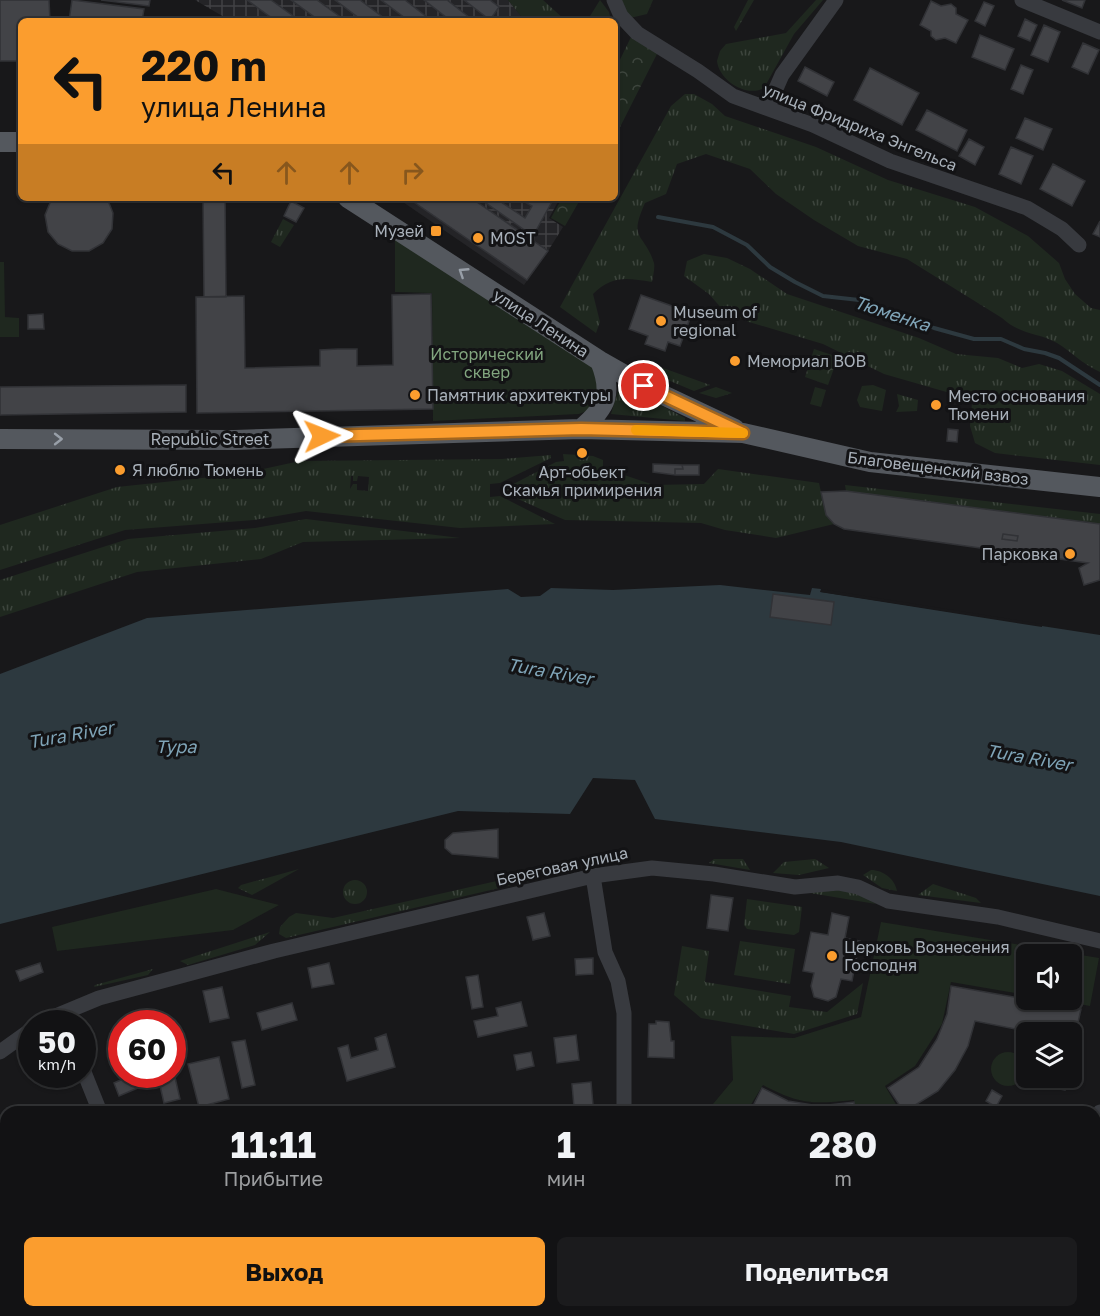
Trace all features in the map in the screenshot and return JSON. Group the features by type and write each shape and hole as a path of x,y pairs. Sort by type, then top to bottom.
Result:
{"main road":[{"path":"0,142 18,142"},
{"name":"улица Ленина","path":"353,201 600,361 644,386 743,433"},
{"path":"581,429 591,420 606,398 609,385 600,361"},
{"name":"Republic Street","path":"0,439 234,440 581,429 743,433"},
{"name":"Благовещенский взвоз","path":"743,433 870,462 1100,487"}],"street":[{"name":"улица Фридриха Энгельса","path":"614,0 621,16 637,33 733,96 813,124 890,161 1027,208 1062,229 1079,245"},
{"path":"768,107 782,75 836,0"},
{"path":"1022,0 1100,32"},
{"name":"Береговая улица","path":"77,1010 99,998 252,957 593,876 651,868 714,874 795,887 838,883 858,887 888,902 998,917 1100,942"},
{"path":"593,876 605,952 618,981 624,1014 624,1106"},
{"path":"0,1052 18,1039"},
{"path":"90,1088 98,1106"}],"shaded area":[{"path":"195,0 508,0 523,18 226,18"},
{"path":"401,201 476,201 548,251 524,285"},
{"path":"476,201 558,201 549,218 563,227 548,251"}],"green space":[{"path":"508,0 543,0 563,18 523,18"},
{"path":"600,0 609,12 610,18 589,18"},
{"path":"621,0 653,0 647,14 630,18"},
{"path":"748,0 754,0 736,31 734,27"},
{"path":"816,0 823,0 794,34 764,88 749,91 728,81 717,61 720,51 726,44 786,33"},
{"path":"631,37 658,52 618,131 618,64"},
{"path":"685,94 694,94 712,104 725,116 816,147 888,180 975,207 1028,236 1059,263 1065,279 1075,294 1091,308 1100,310 1100,372 1057,343 1009,324 907,259 858,246 776,194 750,169 706,154 677,164 666,194 645,203 640,215 638,231 654,263 652,282 620,279 607,284 593,294 600,322 596,333 560,307 671,106"},
{"path":"560,201 579,201 565,226 551,218"},
{"path":"283,219 294,225 280,247 271,242"},
{"name":"Исторический сквер","path":"395,239 593,366 601,391 587,411 579,414 433,421 432,293 395,292"},
{"path":"704,254 727,258 750,269 787,294 919,338 956,354 998,358 1022,368 1039,364 1062,371 1100,394 1100,465 995,453 975,443 970,426 972,403 960,393 950,393 884,374 823,344 749,322 723,310 709,294 684,276 687,261"},
{"path":"0,262 4,262 5,317 19,318 19,337 0,337"},
{"path":"814,349 838,357 828,385 805,377"},
{"path":"663,368 710,385 694,391 651,373"},
{"path":"620,384 685,418 685,421 611,414"},
{"path":"873,385 886,390 882,411 860,407 857,400 862,386"},
{"path":"716,387 732,393 716,398 699,393"},
{"path":"815,387 826,390 821,407 810,404"},
{"path":"897,394 918,400 917,411 896,412 899,406"},
{"path":"563,454 593,456 603,460 603,468 654,485 704,484 718,469 819,483 826,515 834,524 776,538 725,530 701,523 565,520 500,491 556,462 564,461"},
{"path":"551,455 551,458 500,483 490,484 490,497 500,496 555,524 460,528 306,511 254,520 125,530 0,570 0,525 117,487 240,474 300,461 502,459","holes":["351,476 353,476 353,481 357,481 358,476 369,477 368,491 357,490 357,484 353,484 350,489"]},
{"path":"845,485 1100,514 1100,524 846,491"},
{"path":"306,519 460,538 303,542 261,559 137,572 0,617 0,580 128,539 255,528"},
{"path":"714,859 743,859 750,870 709,863"},
{"path":"815,859 829,868 799,875 773,873 784,862"},
{"path":"299,869 252,895 238,888 241,885"},
{"path":"871,870 888,876 897,891 882,888 863,875"},
{"path":"528,874 534,880 286,938 279,934 280,927 296,913 333,918"},
{"path":"355,880 364,883 367,892 364,901 355,904 346,901 343,892 346,883"},
{"path":"933,884 976,898 981,903 918,895"},
{"path":"836,888 864,896 876,904 804,892"},
{"path":"216,889 279,905 233,930 57,951 52,927"},
{"path":"747,899 802,907 799,932 794,935 747,929 744,925"},
{"path":"881,922 1016,944 1016,993 951,982 942,1024 915,1066 885,1086 897,1106 855,1106 854,1100 807,1102 763,1085 750,1106 716,1106 713,1104 733,1080 731,1036 794,1038 861,1017"},
{"path":"270,932 255,945 188,965 180,961"},
{"path":"740,941 795,949 790,984 734,975"},
{"path":"682,946 709,951 705,982 791,996 789,1007 827,1012 863,983 857,1014 794,1034 701,1018 674,995"},
{"path":"1082,955 1099,958 1090,1006 1082,1005"},
{"path":"153,969 148,975 94,987 95,985"},
{"path":"1002,1053 1016,1054 1016,1084 1002,1085 992,1075 992,1063"}],"water":[{"name":"Тура","path":"720,585 810,595 812,588 821,589 821,592 1100,635 1100,896 841,842 655,819 635,780 593,778 570,814 458,811 0,924 0,674 147,618 508,589 521,597 540,596 551,588 613,590"}],"pier":[{"path":"821,589 1042,624 1042,627 820,592"}],"building":[{"path":"0,0 49,0 50,18 18,18 18,61 0,61"},
{"path":"72,0 144,9 142,18 69,18"},
{"path":"101,0 150,0 149,6"},
{"path":"247,0 271,0 296,18 272,18"},
{"path":"291,0 317,0 342,18 316,18"},
{"path":"335,0 360,0 384,18 359,18"},
{"path":"381,0 405,0 428,18 405,18"},
{"path":"424,0 447,0 470,18 447,18"},
{"path":"464,0 490,0 499,7 491,18 487,18"},
{"path":"1062,0 1085,0 1082,8"},
{"path":"931,1 941,6 951,4 956,8 956,14 968,20 956,43 945,38 936,40 931,36 931,31 920,25"},
{"path":"984,2 994,6 985,26 975,21"},
{"path":"1025,19 1037,25 1030,41 1018,36"},
{"path":"1044,25 1060,32 1048,62 1031,55"},
{"path":"980,35 1014,49 1005,70 972,57"},
{"path":"1083,43 1099,50 1088,74 1072,67"},
{"path":"1021,65 1033,70 1023,94 1011,89"},
{"path":"805,67 834,82 827,96 798,81"},
{"path":"870,68 919,93 902,125 854,100"},
{"path":"927,110 967,130 957,151 916,130"},
{"path":"1025,118 1052,129 1043,150 1016,138"},
{"path":"969,139 984,147 975,165 959,156"},
{"path":"1011,147 1033,156 1021,184 999,174"},
{"path":"1053,164 1085,181 1072,206 1040,189"},
{"path":"51,201 108,201 113,213 112,229 103,243 89,251 72,251 58,244 48,232 45,215"},
{"path":"203,201 225,201 226,297 204,297"},
{"path":"291,201 304,208 296,222 284,216"},
{"path":"412,201 475,201 548,251 527,280"},
{"path":"500,201 525,218 532,206 523,201 552,201 533,236 486,203"},
{"path":"1100,221 1100,237 1093,234"},
{"path":"431,294 433,409 197,413 196,297 244,296 245,368 320,366 320,350 338,349 357,349 357,366 393,365 392,295"},
{"name":"Museum of regional","path":"641,295 692,313 680,346 668,342 665,351 645,344 648,336 629,329"},
{"path":"43,314 44,329 28,329 28,315"},
{"path":"186,385 186,412 0,415 0,387"},
{"path":"948,429 958,430 957,442 947,441"},
{"path":"653,464 682,465 683,469 675,469 675,475 653,472"},
{"path":"682,465 699,465 699,475 675,475 675,469 683,469"},
{"path":"846,491 1100,524 1100,580 1084,585 1079,568 1088,563 844,529 834,524 826,515 821,492"},
{"path":"1003,534 1018,536 1017,541 1002,539"},
{"path":"773,594 834,602 831,625 770,617"},
{"path":"498,829 498,858 452,854 445,848 445,840 453,833"},
{"path":"711,895 733,898 728,931 707,928"},
{"path":"544,913 550,936 533,940 527,917"},
{"name":"Церковь Вознесения Господня","path":"832,913 849,917 845,938 860,941 852,981 841,979 836,997 828,1001 814,997 811,986 814,973 803,971 811,932 828,935"},
{"path":"593,958 593,974 576,975 575,959"},
{"path":"40,963 43,972 20,981 16,971"},
{"path":"329,963 334,984 312,988 308,968"},
{"path":"478,975 483,1007 472,1009 466,977"},
{"path":"951,986 1016,998 1016,1010 1081,1010 1078,1022 1016,1022 1016,1029 975,1021 968,1046 955,1070 938,1091 914,1106 900,1106 888,1088 919,1067 937,1039 947,1014"},
{"path":"222,987 229,1018 210,1022 203,991"},
{"path":"521,1002 527,1026 478,1037 474,1021 498,1016 496,1008"},
{"path":"292,1003 297,1020 262,1030 257,1013"},
{"path":"656,1021 669,1022 671,1041 674,1041 674,1058 648,1057 649,1024 656,1024"},
{"path":"386,1034 395,1067 347,1081 338,1048 348,1045 351,1058 378,1050 375,1038"},
{"path":"576,1035 579,1060 557,1063 554,1038"},
{"path":"245,1040 255,1085 242,1088 232,1042"},
{"path":"531,1052 534,1066 517,1070 514,1055"},
{"path":"219,1057 229,1099 199,1106 188,1064"},
{"path":"591,1082 593,1105 574,1106 572,1084"},
{"path":"116,1088 138,1088 119,1096"},
{"path":"161,1088 177,1088 180,1099 164,1103"},
{"path":"762,1088 788,1101 819,1106 753,1106"},
{"path":"992,1090 1002,1096 997,1106 986,1101"},
{"path":"854,1102 854,1106 819,1106"}],"waterway":[{"name":"Тюменка","path":"658,217 713,227 747,245 770,267 823,296 859,300 934,328 974,339 1001,339 1024,349 1045,353 1059,358 1100,385"}],"slow traffic":[{"path":"636,430 743,433"}],"place":[{"name":"Музей","path":"436,231"},
{"name":"MOST","path":"478,238"},
{"name":"Museum of regional","path":"661,321"},
{"name":"Мемориал ВОВ","path":"735,361"},
{"name":"Памятник архитектуры","path":"415,395"},
{"name":"Место основания Тюмени","path":"936,405"},
{"name":"Арт-обьект Скамья примирения","path":"582,453"},
{"name":"Я люблю Тюмень","path":"120,470"},
{"name":"Парковка","path":"1070,554"},
{"name":"Церковь Вознесения Господня","path":"832,956"}],"route":[{"path":"322,436 571,429 743,433 644,386"}],"water label":[{"name":"Tura River","path":"550,672"},
{"name":"Tura River","path":"71,735"},
{"name":"Tura River","path":"1029,758"}]}
